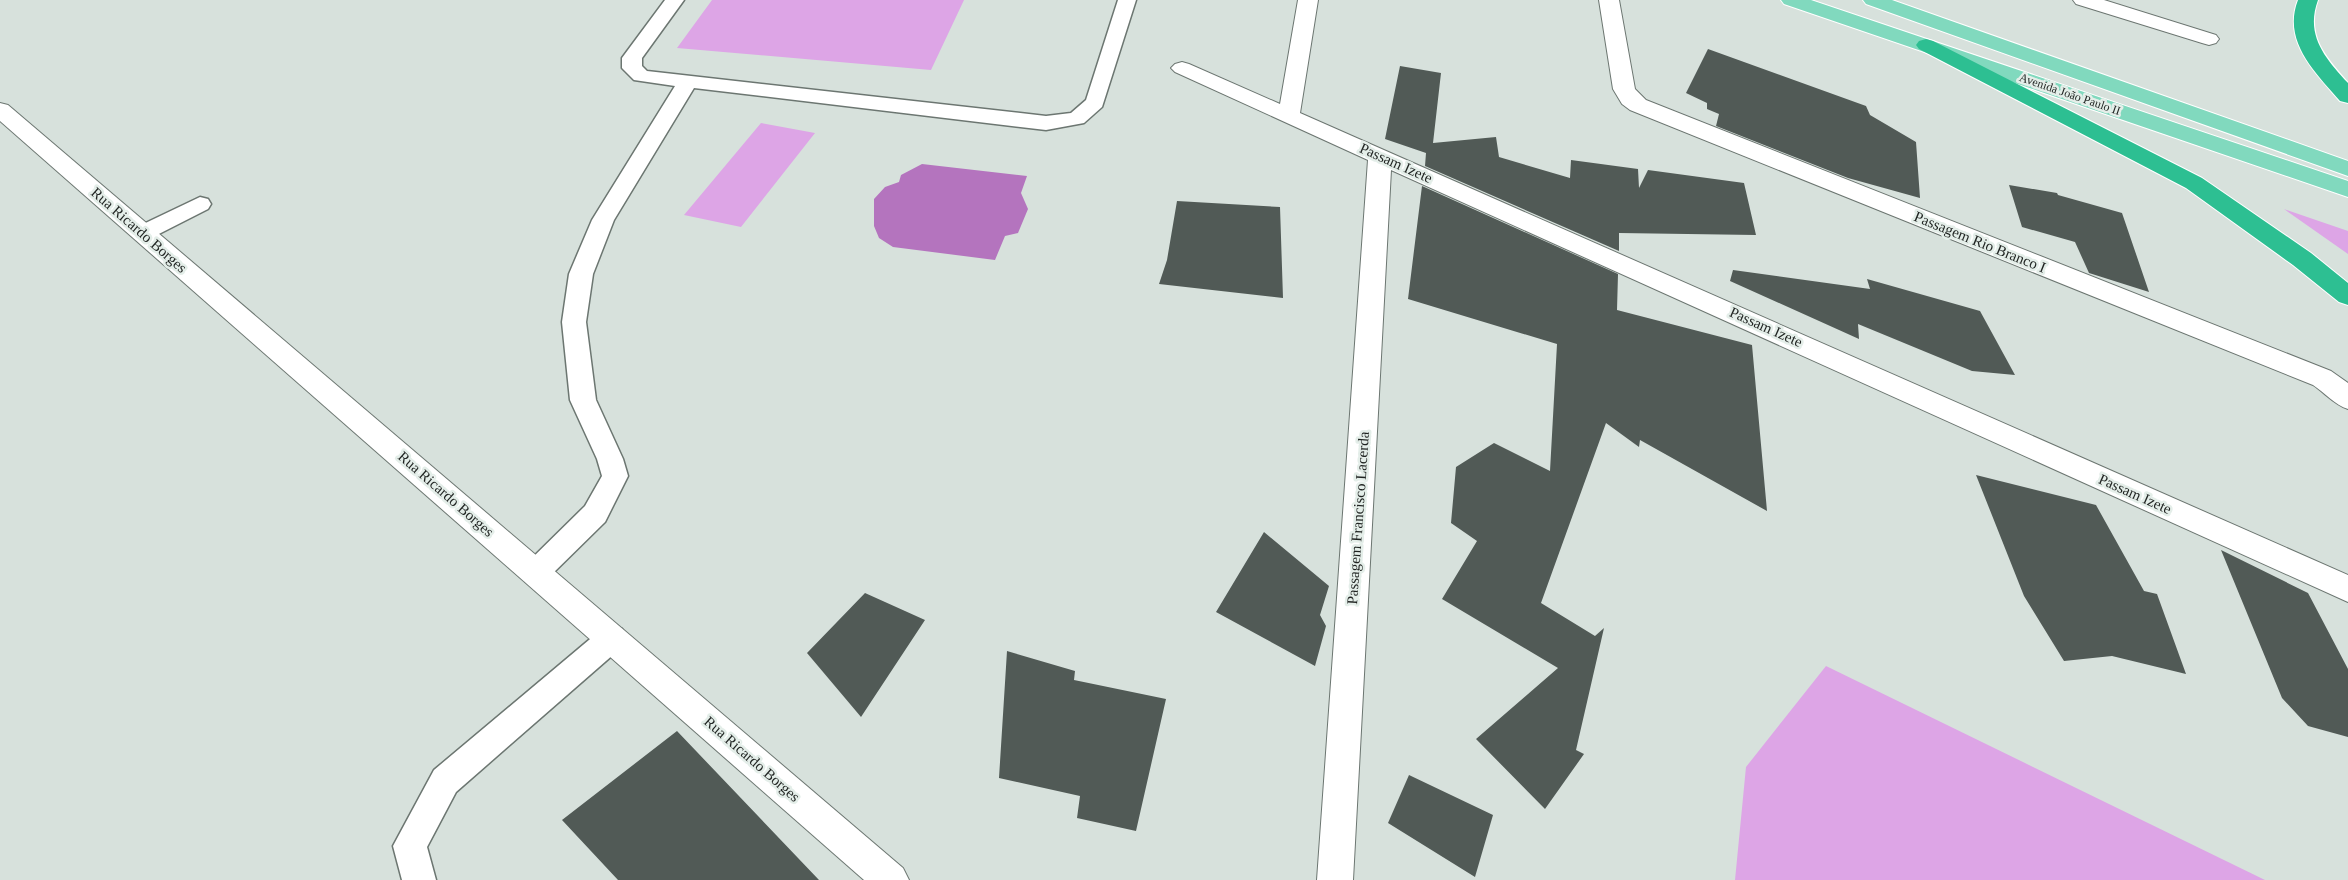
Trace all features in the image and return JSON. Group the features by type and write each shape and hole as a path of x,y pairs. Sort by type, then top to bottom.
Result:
{"highway":[{"path":"2308,0 2304,8 2304,38 2320,63 2348,96"},
{"path":"1926,45 2194,183 2302,259 2348,296"}],"main road":[{"name":"Avenida João Paulo II","path":"1791,0 2348,189"},
{"name":"Avenida João Paulo II","path":"1873,0 2348,169"}],"street":[{"path":"1289,116 1308,0"},
{"name":"Passagem Rio Branco I","path":"1609,0 1624,89 1630,99 1638,106 2322,378 2337,388 2348,399"},
{"path":"2083,0 2209,39"},
{"name":"Passam Izete","path":"1182,68 2348,589"},
{"name":"Rua Ricardo Borges","path":"0,110 891,880"},
{"name":"Passagem Francisco Lacerda","path":"1335,880 1380,156"}],"lane":[{"path":"674,0 632,58 632,68 641,76 1046,123 1077,118 1095,103 1127,0"},
{"path":"536,572 596,514 615,476 610,459 583,400 574,322 581,274 604,220 688,82"},
{"path":"143,233 200,204"},
{"path":"419,880 410,846 445,781 612,638"}],"shaded area":[{"path":"712,0 964,0 931,70 677,48"},
{"path":"761,123 815,133 741,227 684,215"},
{"path":"922,164 1027,176 1021,193 1028,209 1018,233 1005,236 995,260 893,247 879,238 874,226 874,199 885,187 899,182 901,175"},
{"path":"2284,209 2348,231 2348,254"},
{"path":"1826,666 2265,880 1735,880 1746,767"}],"building":[{"path":"1708,49 1866,106 1870,115 1916,142 1920,198 1848,178 1716,126 1719,114 1707,109 1707,103 1686,93"},
{"path":"1400,66 1441,73 1433,143 1496,137 1499,157 1570,178 1571,160 1638,169 1639,188 1648,170 1744,183 1756,235 1619,233 1619,251 1425,166 1426,153 1385,139"},
{"path":"2009,185 2057,193 2058,195 2122,213 2149,292 2089,273 2075,242 2022,227"},
{"path":"1422,186 1618,274 1617,310 1752,345 1767,511 1640,440 1639,447 1606,423 1541,603 1595,636 1604,628 1576,750 1584,754 1545,809 1476,739 1558,668 1442,599 1477,541 1451,523 1456,467 1494,443 1550,471 1557,344 1408,299"},
{"path":"1177,201 1280,207 1283,298 1159,284 1167,260"},
{"path":"1733,270 1870,289 1867,279 1980,311 2015,375 1972,371 1858,324 1859,339 1730,281"},
{"path":"1976,475 2096,505 2144,591 2157,594 2186,674 2112,656 2064,661 2024,596"},
{"path":"1264,532 1329,586 1320,615 1326,626 1315,666 1216,612"},
{"path":"2221,550 2308,593 2348,669 2348,737 2308,726 2282,698"},
{"path":"865,593 925,620 861,717 807,653"},
{"path":"1007,651 1075,671 1074,680 1166,699 1136,831 1077,818 1080,796 999,778"},
{"path":"677,731 819,880 618,880 562,820"},
{"path":"1409,775 1493,815 1475,877 1388,823"}]}
